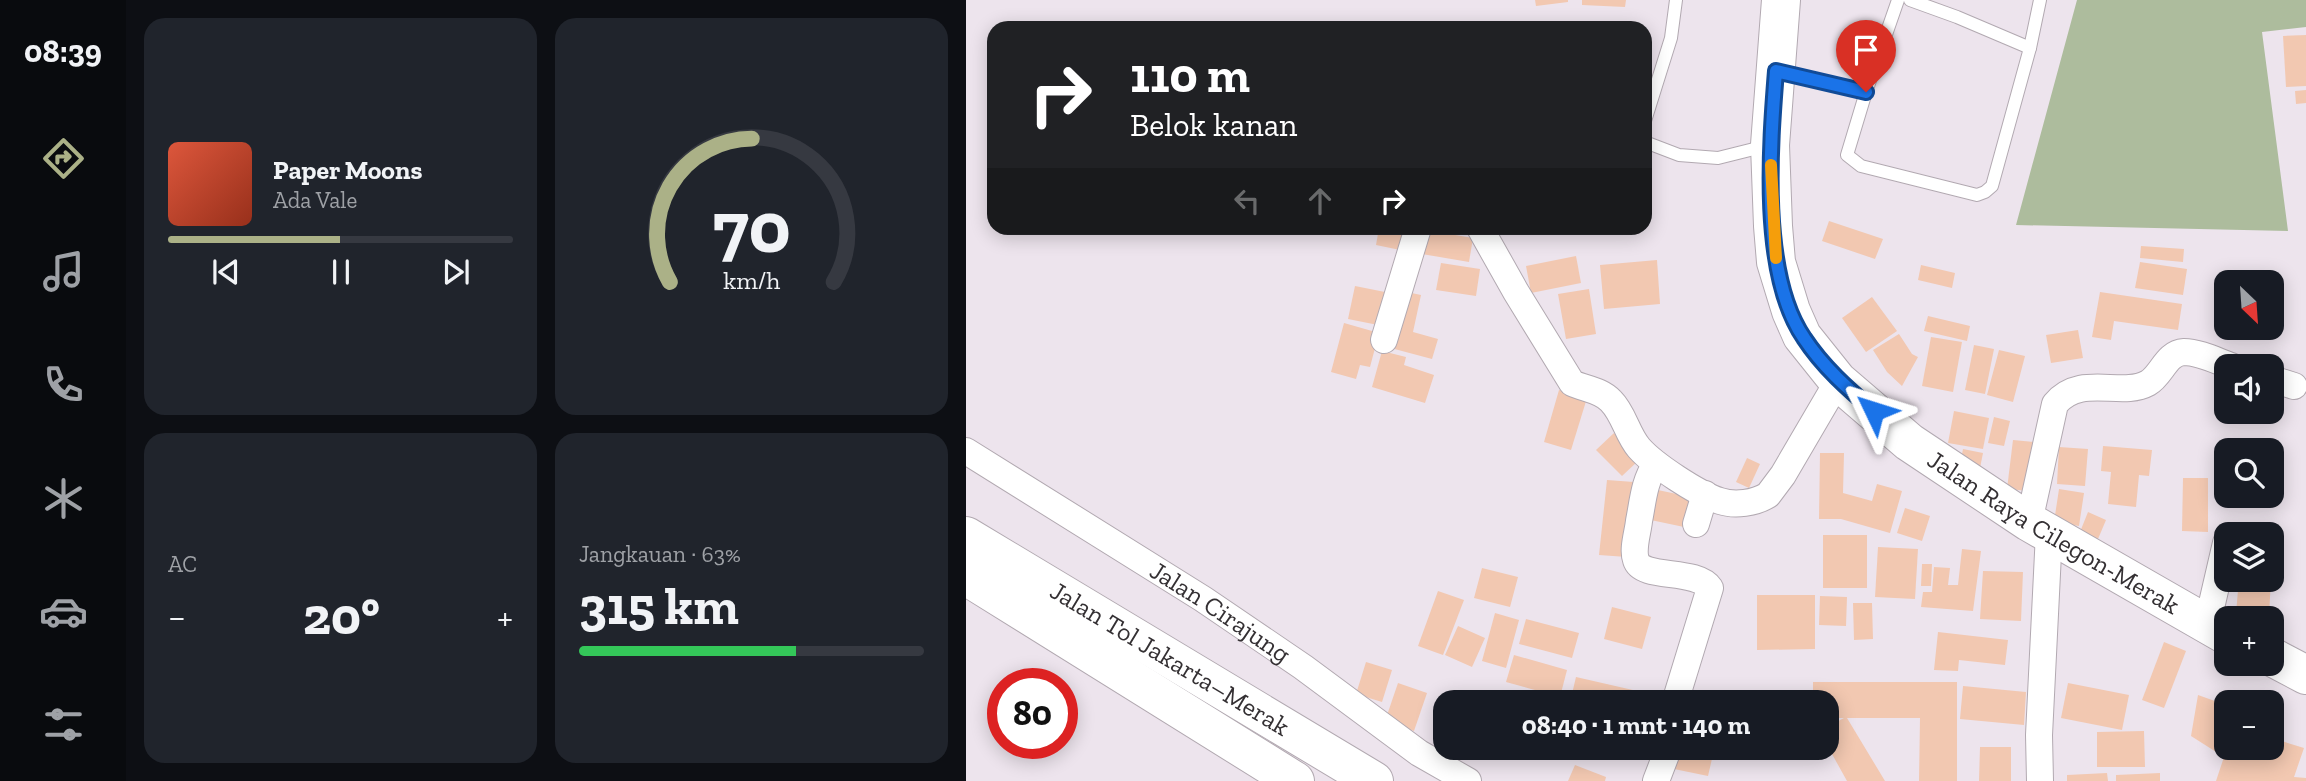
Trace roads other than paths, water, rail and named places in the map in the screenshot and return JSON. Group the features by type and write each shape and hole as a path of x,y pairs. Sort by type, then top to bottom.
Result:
{"highway":[{"name":"Jalan Raya Cilegon-Merak","path":"1781,0 1770,145 1776,262 1802,336 1838,381 1909,442 2039,527 2214,628"},
{"name":"Jalan Tol Jakarta–Merak","path":"966,536 1374,781"},
{"name":"Jalan Tol Jakarta–Merak","path":"966,576 1295,781"},
{"path":"2284,663 2306,675"}],"street":[{"path":"1384,340 1416,235"},
{"path":"1484,235 1568,379 1611,400 1639,447 1656,464 1705,495 1736,504 1768,495 1838,381"},
{"path":"2040,781 2039,527 2055,404 2070,392 2094,387 2143,385 2151,381 2172,356 2181,353 2192,353 2214,360"},
{"name":"Jalan Cirajung","path":"966,451 1203,599 1303,667 1419,753 1468,781"},
{"path":"1656,464 1646,482 1636,545 1637,563 1648,569 1701,580 1710,588 1679,690"},
{"path":"1696,524 1705,495"},
{"path":"1656,781 1664,760"}],"lane":[{"path":"1652,98 1671,37 1676,0"},
{"path":"1898,0 1847,155 1861,166 1978,195 1992,186 2030,48 2040,0"},
{"path":"1910,0 2030,48"},
{"path":"1776,71 1866,92"},
{"path":"1652,145 1679,155 1718,158 1770,145"}]}
